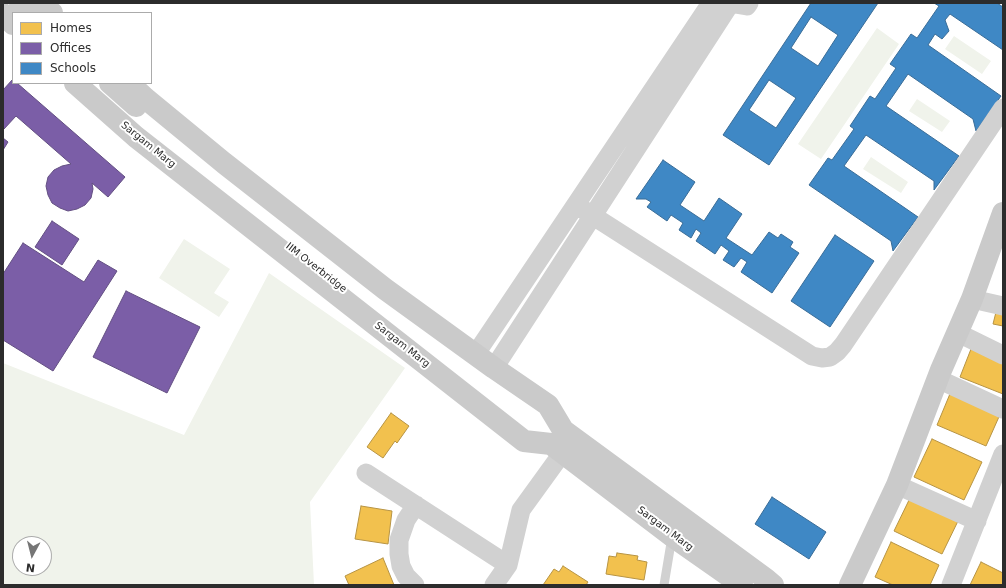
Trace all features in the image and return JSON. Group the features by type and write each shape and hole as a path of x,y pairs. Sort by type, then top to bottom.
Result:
{"main road":[{"path":"20,3 30,12"},
{"path":"41,3 51,12"},
{"path":"3,4 12,12"},
{"path":"3,14 12,23"},
{"name":"Sargam Marg","path":"76,84 136,137 524,441 559,442 760,574 772,585"},
{"name":"IIM Overbridge","path":"90,84 142,130 391,327 489,398 559,442"},
{"name":"IIM Overbridge","path":"111,84 151,119 401,315 491,373"},
{"name":"Sargam Marg","path":"130,84 230,168 385,289 475,355 491,373 548,405 559,442 672,536 742,585"},
{"path":"851,585 897,485 938,379 972,300 1003,213"}],"street":[{"path":"475,355 711,3"},
{"path":"491,373 592,216 736,3"},
{"path":"576,205 812,356 822,358 830,357 843,345 1003,108"},
{"path":"972,300 1003,306"},
{"path":"958,333 1003,355"},
{"path":"938,379 1003,409"},
{"path":"494,585 508,565 521,510 559,442"},
{"path":"951,585 1003,454"},
{"path":"366,473 508,565"},
{"path":"897,485 977,521"},
{"path":"415,585 406,576 401,566 398,554 399,540 406,520 416,505"}],"lane":[{"path":"664,585 672,536"}],"shaded area":[{"path":"877,28 899,44 821,159 798,144"},
{"path":"954,36 991,61 982,74 945,49"},
{"path":"917,99 950,121 942,132 909,111"},
{"path":"871,157 908,182 901,193 863,169"},
{"path":"184,239 230,269 214,293 229,302 219,317 159,278"},
{"path":"269,273 405,368 310,502 314,585 3,585 3,363 184,435"}],"building: Homes":[{"path":"996,312 1003,314 1003,326 993,324"},
{"path":"971,349 1003,362 1003,394 960,377"},
{"path":"952,389 1002,410 986,446 937,425"},
{"path":"391,413 409,426 397,443 395,441 383,458 367,447"},
{"path":"932,439 982,462 964,500 914,477"},
{"path":"911,496 959,519 942,554 894,531"},
{"path":"361,506 392,511 388,544 355,539"},
{"path":"891,542 939,565 930,585 893,585 875,577"},
{"path":"617,553 638,556 637,560 647,562 644,580 606,574 609,556 616,557"},
{"path":"383,558 394,585 349,585 345,576"},
{"path":"981,562 1003,573 1003,585 970,585"},
{"path":"563,566 588,582 586,585 543,585 554,569 559,572"}],"building: Offices":[{"path":"12,80 12,84 18,84 125,177 108,197 92,183 93,189 91,198 85,205 77,209 68,211 52,203 46,186 48,177 54,170 71,164 16,116 4,129 3,128 3,90"},
{"path":"3,138 8,142 3,150"},
{"path":"52,221 79,239 62,265 35,247"},
{"path":"23,243 84,282 98,260 117,271 53,371 3,340 3,274"},
{"path":"126,291 200,327 167,393 93,357"}],"building: Schools":[{"path":"811,3 878,3 769,165 723,135","holes":["811,17 838,35 818,66 791,48","769,80 796,98 776,128 749,110"]},
{"path":"934,3 997,3 1003,7 1003,50 950,14 945,20 949,31 942,39 935,34 928,45 1001,96 976,131 973,119 908,74 886,106 959,156 934,190 934,181 866,135 844,166 918,217 893,251 891,241 809,185 828,158 832,160 854,129 850,126 870,96 875,99 896,68 890,64 911,34 917,38 939,6"},
{"path":"663,160 695,182 680,205 704,221 719,198 742,214 726,238 752,255 769,232 778,238 781,234 793,242 790,247 799,253 772,293 741,272 747,262 741,258 734,267 723,260 729,251 721,245 715,254 696,241 701,233 696,229 691,238 679,230 683,223 671,215 667,221 647,207 651,202 646,199 636,199"},
{"path":"835,235 874,261 830,327 791,301"},
{"path":"772,497 826,532 809,559 755,524"}]}
